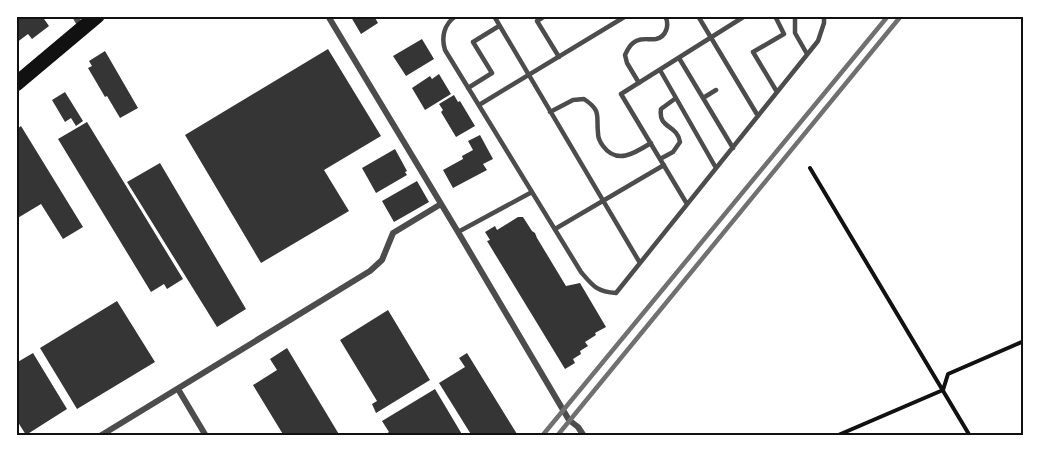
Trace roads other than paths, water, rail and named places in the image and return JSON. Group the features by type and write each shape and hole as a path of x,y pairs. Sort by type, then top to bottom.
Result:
{"highway":[{"path":"16,84 79,23 97,16"}],"street":[{"path":"328,16 459,232 569,420 584,435"},
{"path":"100,435 370,271 382,260 393,233 441,204"},
{"path":"178,389 206,435"}],"lane":[{"path":"456,16 452,18 444,32 442,42 445,50 581,272 603,292 616,293 818,41 824,16"},
{"path":"494,16 640,263"},
{"path":"545,16 537,21 559,57"},
{"path":"479,105 626,16"},
{"path":"639,83 625,55 632,44 646,38 653,40 661,37 667,30 668,22 665,16"},
{"path":"699,16 758,116"},
{"path":"687,204 621,94 746,16"},
{"path":"775,16 784,34 753,52 777,92"},
{"path":"795,16 795,33 807,54"},
{"path":"468,88 492,74 473,42 499,26"},
{"path":"679,58 733,148"},
{"path":"660,70 716,168"},
{"path":"703,98 716,90"},
{"path":"660,159 672,152 680,142 676,132 663,123 660,115 661,109 676,98"},
{"path":"550,112 573,100 584,99 590,103 598,115 599,140 608,152 624,156 651,143"},
{"path":"555,229 664,165"},
{"path":"459,232 532,192"}],"railway":[{"path":"542,436 888,16"},
{"path":"557,436 901,16"}]}
